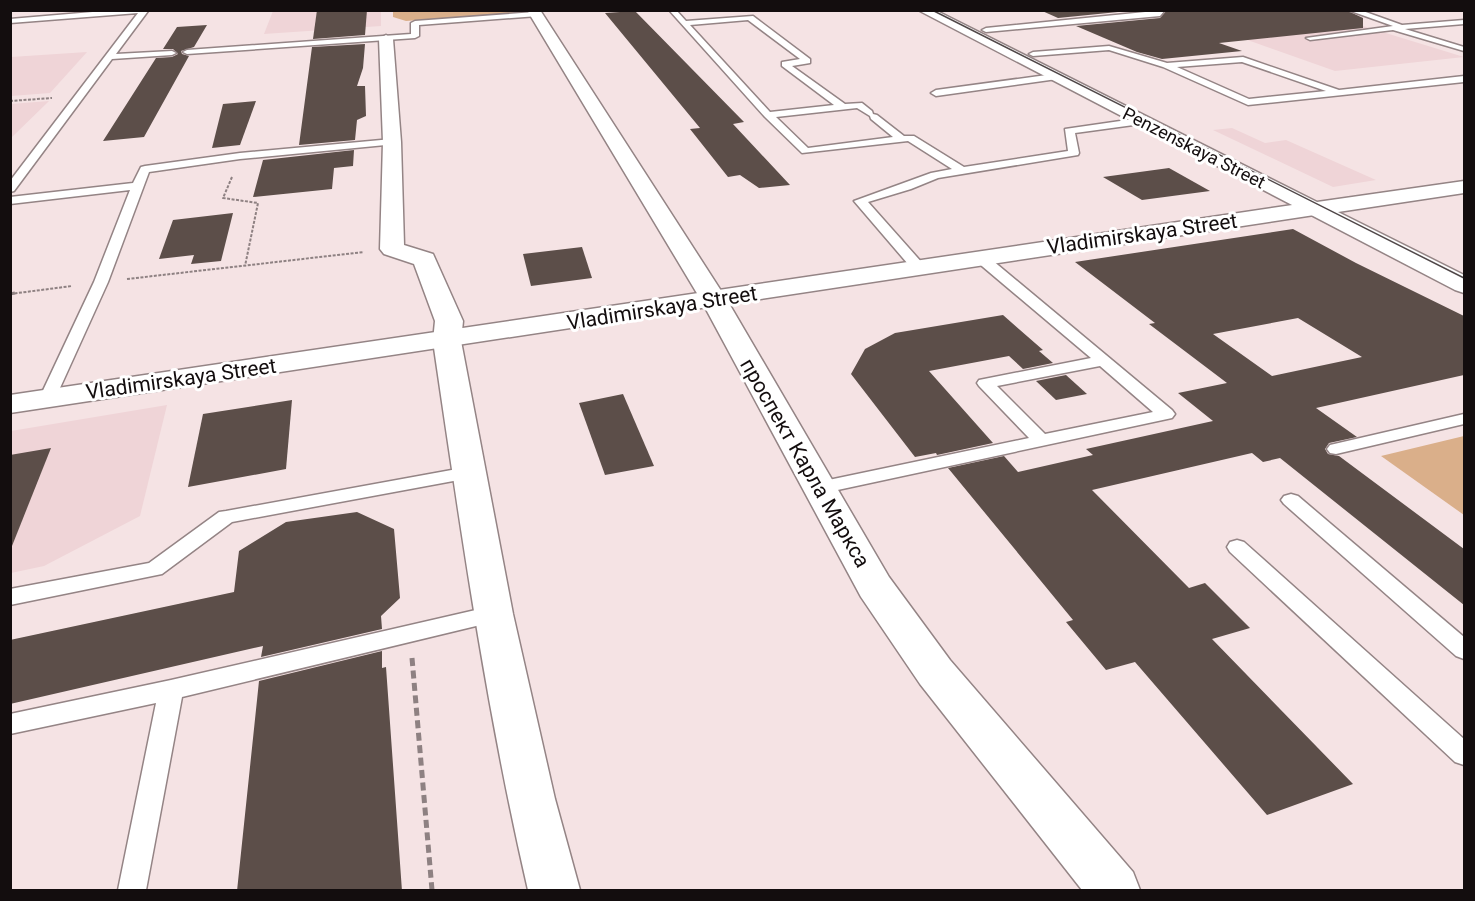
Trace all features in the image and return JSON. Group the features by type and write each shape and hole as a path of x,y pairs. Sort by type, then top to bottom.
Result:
{"street":[{"name":"Penzenskaya Street","path":"924,10 1141,121 1317,200 1464,285"},
{"name":"Penzenskaya Street","path":"947,10 1291,178"},
{"name":"проспект Карла Маркса","path":"534,12 714,300 875,587 935,672 1114,891"},
{"path":"386,39 392,142 392,249 424,259 450,321 447,341 493,614 531,799 554,891"},
{"path":"1346,204 1464,187"},
{"name":"Vladimirskaya Street","path":"10,404 714,300 981,258 1317,200 1346,204"},
{"path":"1346,204 1464,264"}],"lane":[{"path":"672,10 768,115 806,151 910,138 961,170"},
{"path":"986,30 1160,14 1162,10"},
{"path":"1351,10 1406,27"},
{"path":"10,21 144,11"},
{"path":"10,189 144,11"},
{"path":"187,52 415,36 415,23 534,12"},
{"path":"1034,13 1034,27"},
{"path":"1370,16 1390,15"},
{"path":"686,23 750,18 807,61 785,64 843,107"},
{"path":"1310,38 1464,22"},
{"path":"1436,24 1464,32"},
{"path":"1393,28 1464,49"},
{"path":"1033,54 1109,48 1166,65 1248,102 1464,78"},
{"path":"110,57 172,53"},
{"path":"1166,65 1243,59 1342,93"},
{"path":"936,93 1054,77"},
{"path":"768,115 859,105 902,139"},
{"path":"919,268 860,201 907,187 935,175 1074,153 1069,131 1141,121"},
{"path":"47,399 101,282 145,169 240,156 392,142"},
{"path":"10,201 137,186"},
{"path":"819,488 1166,414 981,258"},
{"path":"1041,440 985,383 1102,361"},
{"path":"1336,449 1464,419"},
{"path":"10,597 155,569 226,517 468,473"},
{"path":"1291,500 1464,650"},
{"path":"1237,548 1464,754"},
{"path":"10,724 171,690 493,614"},
{"path":"132,891 171,690"}],"path":[{"path":"10,101 80,97"},
{"path":"240,156 223,198 258,203 245,266"},
{"path":"10,294 392,249"},
{"path":"409,634 432,891"}],"shaded area":[{"path":"518,10 520,13 406,21 393,17 393,11"},
{"path":"273,11 381,11 381,26 264,34"},
{"path":"1166,11 1314,11 1464,57 1335,71"},
{"path":"87,52 50,93 11,96 11,57"},
{"path":"49,101 11,138 11,104"},
{"path":"1232,128 1265,143 1286,140 1376,180 1333,187 1213,130"},
{"path":"167,405 140,516 44,566 11,573 11,431"},
{"path":"1464,436 1464,515 1381,456"}],"building":[{"path":"317,10 367,10 365,35 313,39"},
{"path":"1040,10 1138,10 1058,18"},
{"path":"1167,10 1346,10 1363,18 1363,28 1219,43 1242,51 1162,59 1137,52 1076,26 1160,18"},
{"path":"635,11 744,122 733,124 790,185 759,188 740,175 728,177 690,129 700,128 605,13"},
{"path":"207,25 194,47 181,51 182,54 189,56 144,137 103,141 156,58 172,57 178,54 173,49 163,49 177,27"},
{"path":"365,44 363,68 357,86 365,86 366,116 357,120 355,140 299,145 312,47"},
{"path":"256,101 240,145 212,148 223,104"},
{"path":"354,150 353,166 334,168 332,189 253,197 263,160"},
{"path":"1169,168 1210,191 1142,200 1103,177"},
{"path":"233,213 221,261 191,264 194,255 159,259 173,220"},
{"path":"1293,229 1464,316 1464,375 1316,408 1357,437 1329,443 1325,449 1328,454 1339,456 1464,549 1464,605 1280,458 1263,462 1252,453 1092,490 1189,588 1205,583 1250,628 1212,639 1353,784 1267,815 1135,662 1106,670 1066,622 1073,620 948,468 1004,456 1018,472 1093,455 1086,449 1213,421 1178,393 1227,383 1149,324 1155,323 1075,262","holes":["1298,318 1362,357 1272,376 1213,334"]},
{"path":"582,247 592,278 531,286 523,254"},
{"path":"1003,315 1043,350 1039,351 1053,363 1023,369 1009,356 929,371 993,443 937,455 936,453 915,457 851,374 865,349 895,333"},
{"path":"1066,375 1087,394 1056,400 1036,381"},
{"path":"623,394 654,466 605,475 579,403"},
{"path":"292,400 286,469 188,487 203,414"},
{"path":"51,448 12,546 10,546 10,455"},
{"path":"357,512 394,529 400,598 381,616 382,629 261,657 263,646 10,704 10,640 234,592 239,551 286,522"},
{"path":"382,651 382,668 386,667 402,891 237,891 259,681"}],"tram line":[{"path":"932,10 1464,278"}]}
